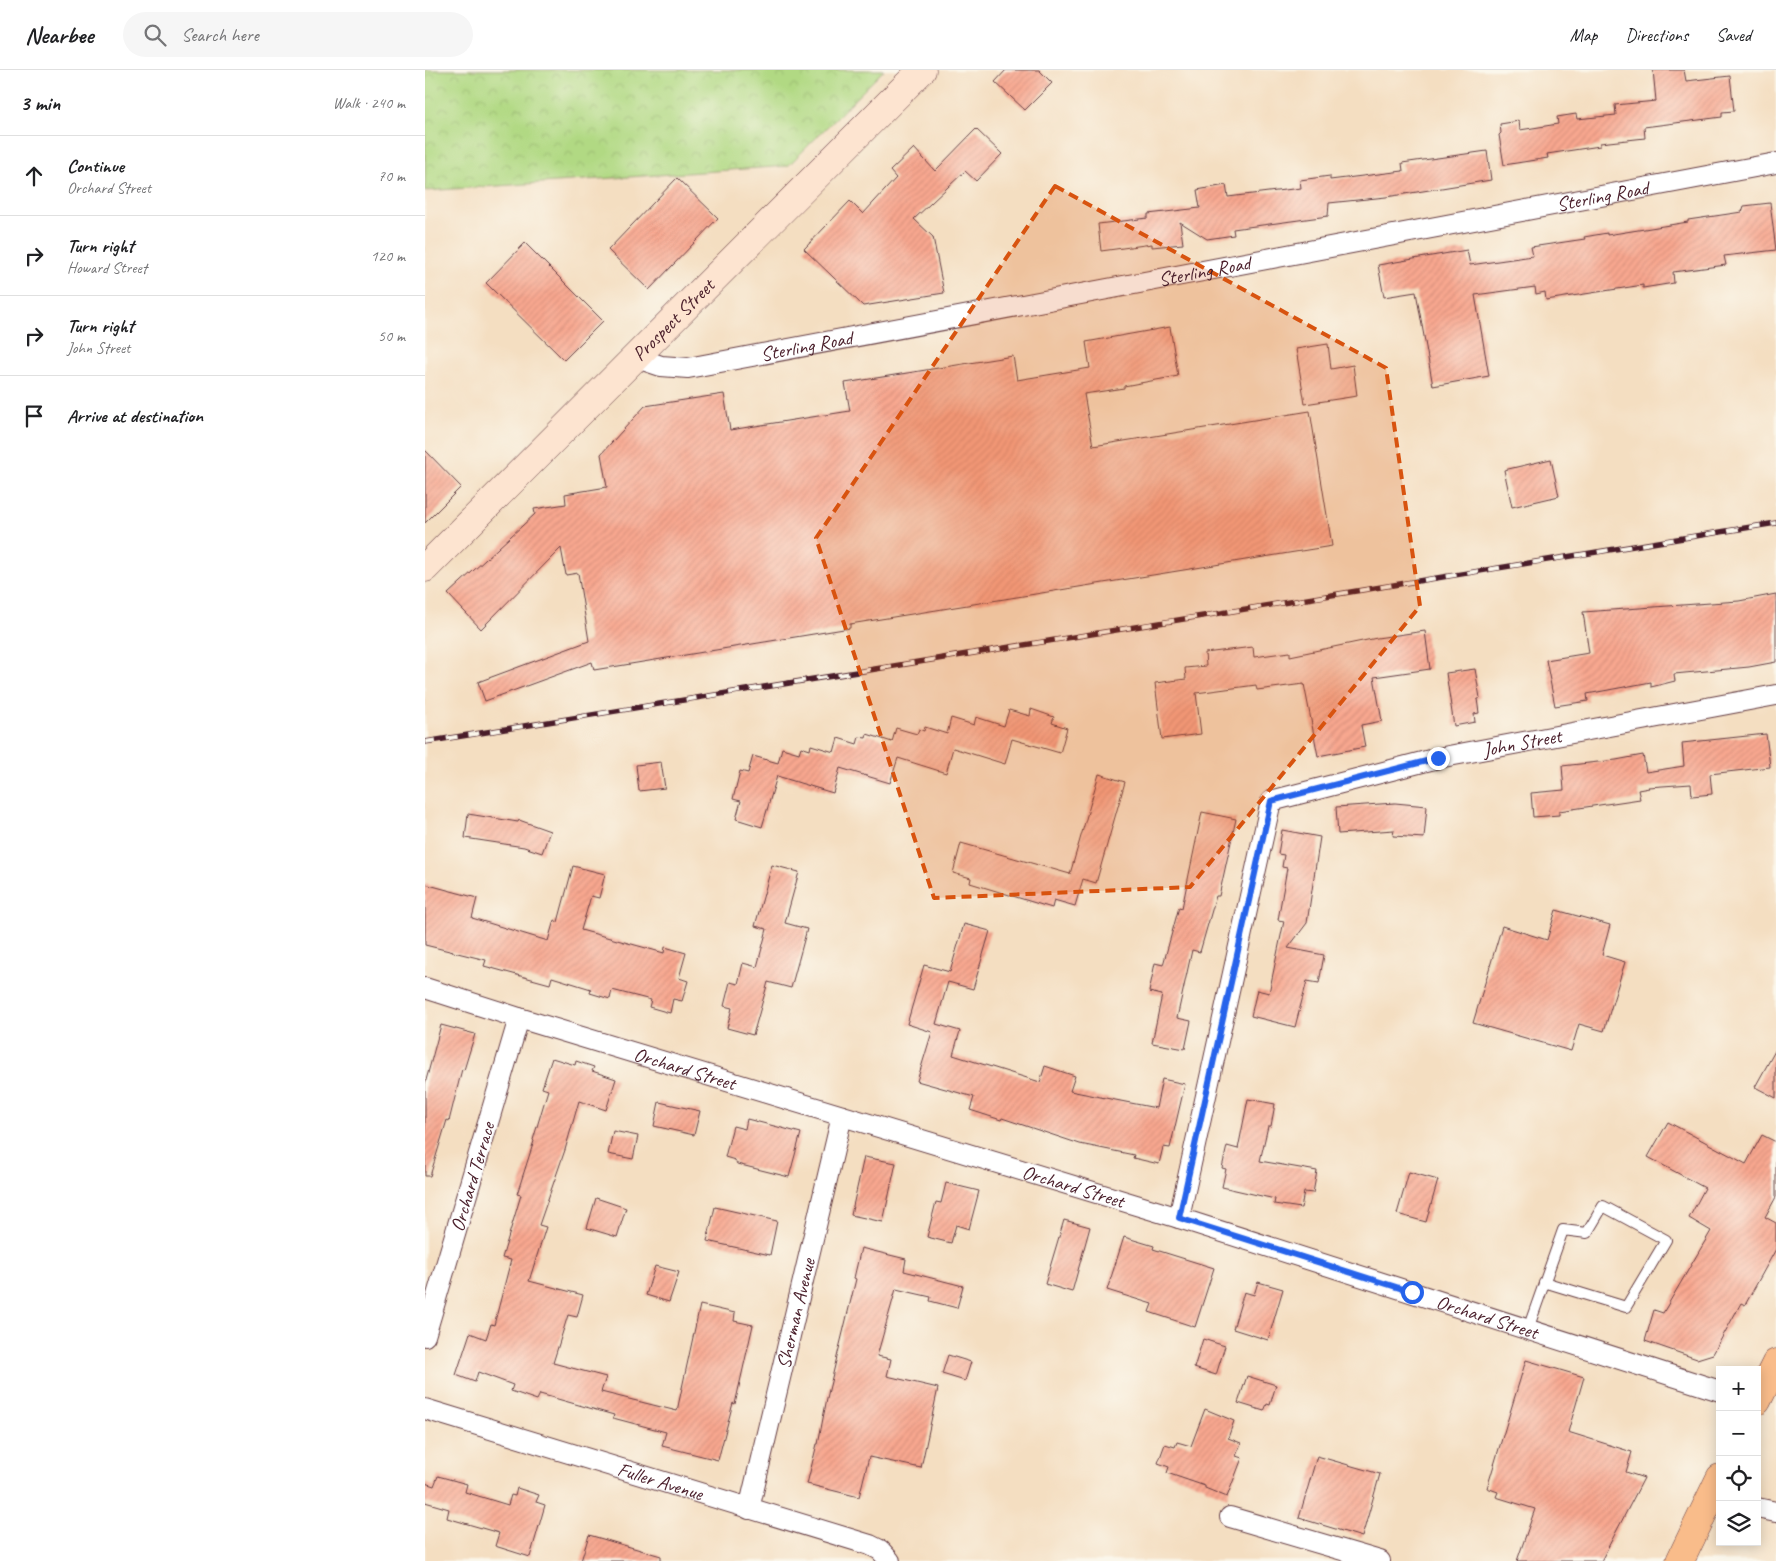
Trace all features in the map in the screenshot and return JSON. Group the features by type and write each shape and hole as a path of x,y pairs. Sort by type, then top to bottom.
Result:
{"highway":[{"path":"1761,1393 1776,1363"},
{"path":"1680,1561 1716,1494"}],"main road":[{"name":"Prospect Street","path":"425,568 922,70"}],"street":[{"name":"Sterling Road","path":"635,357 661,366 688,368 1776,162"},
{"name":"John Street","path":"1179,1218 1271,801 1438,758 1776,695"},
{"name":"Orchard Street","path":"425,988 1179,1218 1716,1390"},
{"name":"Orchard Terrace","path":"425,1336 519,1018"},
{"name":"Sherman Avenue","path":"749,1509 842,1116"},
{"name":"Fuller Avenue","path":"425,1410 870,1545 880,1550 890,1561"},
{"path":"1761,1509 1776,1512"},
{"path":"1230,1517 1380,1561"}],"lane":[{"path":"1528,1329 1544,1282 1563,1230 1587,1233 1603,1206 1666,1240 1626,1307 1544,1282"}],"highlighted area":[{"path":"1055,186 1386,368 1420,606 1190,887 934,898 816,538"}],"green space":[{"path":"425,70 884,70 788,166 425,191"}],"building":[{"path":"1006,70 1039,70 1052,83 1025,110 995,82"},
{"path":"1653,70 1684,70 1686,81 1730,76 1734,111 1722,112 1722,117 1644,127 1645,138 1600,143 1600,146 1547,154 1548,158 1504,165 1499,135 1501,133 1500,124 1519,121 1520,130 1558,124 1557,117 1576,114 1577,119 1616,115 1615,105 1656,101"},
{"path":"976,129 1002,154 976,181 965,171 914,219 933,237 944,293 863,306 804,249 850,201 863,214 896,178 890,171 914,148 935,171"},
{"path":"1487,151 1491,180 1386,197 1329,203 1328,216 1233,229 1234,235 1207,239 1180,222 1183,244 1152,247 1152,244 1101,251 1098,224 1148,218 1148,214 1200,208 1197,190 1226,185 1228,197 1301,188 1300,180 1330,176 1330,180 1403,171 1402,163"},
{"path":"677,178 718,218 649,290 608,250"},
{"path":"1770,203 1776,250 1724,256 1726,265 1673,272 1674,283 1643,288 1643,285 1546,300 1545,292 1536,294 1535,287 1475,295 1489,376 1433,386 1416,292 1384,297 1378,265 1467,250 1470,265 1533,256 1531,247 1585,239 1584,237 1607,233 1607,235 1688,222 1688,220 1742,212 1744,206"},
{"path":"525,243 603,321 564,360 486,283"},
{"path":"1170,327 1178,376 1124,386 1124,388 1084,394 1093,446 1310,411 1332,546 850,624 850,628 594,670 592,662 485,701 478,682 589,641 578,573 566,575 561,548 481,629 448,594 535,514 534,509 566,504 565,494 607,487 601,454 645,406 724,394 730,430 850,411 845,383 1013,356 1017,380 1090,368 1086,342"},
{"path":"1328,344 1331,369 1353,365 1357,396 1305,404 1296,349"},
{"path":"425,450 461,487 425,523"},
{"path":"1551,459 1559,496 1512,507 1504,470"},
{"path":"1776,594 1776,662 1749,667 1674,674 1675,681 1651,687 1651,682 1587,694 1588,701 1555,706 1546,660 1589,653 1583,612 1739,601"},
{"path":"1425,631 1430,669 1374,677 1382,721 1361,725 1365,747 1318,756 1304,684 1257,690 1256,685 1196,693 1201,734 1162,739 1155,683 1186,679 1185,668 1206,666 1205,653 1253,647 1254,657 1290,652 1290,656 1377,638"},
{"path":"1475,669 1480,698 1477,699 1479,713 1474,714 1475,722 1454,726 1446,673"},
{"path":"1031,709 1054,717 1052,723 1067,728 1060,753 1012,739 1005,764 953,748 946,773 898,758 890,783 840,768 833,793 777,776 762,827 736,819 741,801 733,799 740,771 748,773 753,756 778,763 782,748 799,753 801,747 810,750 811,745 834,752 838,738 857,744 859,737 866,738 867,734 892,742 896,728 917,734 919,729 924,731 925,727 947,734 951,718 974,725 976,717 1004,726 1009,710 1030,716"},
{"path":"1766,734 1770,767 1710,774 1712,794 1692,796 1691,784 1648,787 1638,790 1640,799 1559,811 1559,815 1533,817 1531,793 1564,790 1562,766 1643,755 1646,772 1684,766 1682,743"},
{"path":"661,762 665,788 639,791 636,765"},
{"path":"1099,774 1125,782 1096,883 1083,879 1075,906 1054,900 1052,908 970,883 971,878 953,873 961,843 1070,874"},
{"path":"1395,803 1427,806 1424,838 1393,836 1394,830 1338,834 1336,807"},
{"path":"1202,812 1236,819 1219,896 1216,896 1200,952 1192,950 1177,1018 1191,1021 1185,1049 1152,1043 1162,995 1149,992 1155,963 1163,965 1179,907 1182,908"},
{"path":"468,814 518,822 519,820 550,831 542,853 524,847 465,838"},
{"path":"1282,830 1320,837 1307,923 1288,948 1324,955 1319,983 1307,981 1295,1027 1251,1016 1257,990 1269,993 1284,921 1278,920 1287,868 1282,867 1284,855 1278,854"},
{"path":"772,865 799,872 785,923 807,929 791,988 768,982 753,1035 727,1028 732,1008 724,1006 730,982 738,984 743,963 757,967 767,929 755,926"},
{"path":"573,866 605,874 599,898 591,896 581,930 664,953 665,947 686,953 679,978 688,981 682,1001 673,999 670,1013 649,1007 651,1000 612,990 610,999 590,993 591,989 552,977 550,984 484,966 486,960 425,945 425,884 477,898 472,918 548,941 554,920 558,922"},
{"path":"1556,910 1610,925 1602,955 1625,962 1604,1031 1579,1024 1571,1051 1473,1023 1502,926 1547,940"},
{"path":"964,924 990,931 973,989 948,982 936,1024 960,1031 953,1055 1040,1082 1045,1066 1075,1076 1070,1091 1156,1108 1162,1079 1185,1084 1170,1148 1163,1147 1159,1164 1133,1158 1134,1155 1080,1144 1002,1118 1001,1120 970,1110 974,1097 917,1081 932,1032 907,1024 924,965 950,972"},
{"path":"441,1025 475,1034 464,1070 462,1069 449,1121 447,1120 430,1176 425,1176 425,1084"},
{"path":"1776,1049 1776,1098 1755,1087"},
{"path":"552,1058 575,1065 576,1061 594,1067 592,1071 616,1079 606,1110 579,1101 565,1150 539,1225 546,1227 529,1281 583,1295 577,1317 568,1315 553,1363 606,1377 601,1392 677,1411 700,1305 735,1313 734,1321 753,1325 735,1404 733,1403 718,1460 662,1446 666,1432 613,1418 614,1415 540,1394 537,1400 511,1391 513,1385 478,1372 475,1382 456,1375 470,1333 486,1339 491,1324 494,1325 511,1260 502,1258 521,1195 517,1194 548,1090 542,1088"},
{"path":"1248,1099 1275,1104 1271,1126 1268,1126 1260,1161 1317,1171 1313,1193 1304,1192 1301,1208 1274,1204 1275,1199 1222,1187 1226,1169 1222,1168 1227,1146 1238,1149"},
{"path":"659,1102 700,1111 694,1135 654,1126"},
{"path":"747,1119 801,1133 789,1177 737,1164 735,1160 725,1157 733,1126 745,1129"},
{"path":"1668,1122 1746,1164 1762,1135 1776,1142 1776,1197 1765,1217 1776,1223 1776,1249 1745,1305 1741,1303 1713,1354 1697,1359 1645,1341 1654,1310 1663,1313 1711,1231 1689,1218 1705,1188 1648,1157"},
{"path":"613,1131 638,1136 633,1159 608,1154"},
{"path":"864,1157 896,1163 883,1222 851,1215"},
{"path":"1409,1172 1438,1180 1426,1222 1397,1214"},
{"path":"946,1183 979,1191 969,1229 956,1225 951,1243 927,1237 936,1202 941,1203"},
{"path":"596,1198 626,1208 617,1237 587,1228"},
{"path":"715,1207 777,1221 770,1255 707,1241"},
{"path":"1064,1220 1090,1227 1072,1292 1045,1284"},
{"path":"1124,1237 1154,1246 1153,1249 1214,1268 1195,1327 1149,1312 1152,1304 1107,1290"},
{"path":"861,1248 906,1259 904,1271 963,1286 957,1308 930,1301 931,1297 896,1289 877,1356 891,1359 887,1376 938,1388 921,1468 869,1457 859,1497 807,1484 856,1279 854,1278"},
{"path":"655,1266 679,1272 669,1302 646,1295"},
{"path":"1258,1282 1283,1289 1268,1340 1233,1329 1244,1292 1254,1295"},
{"path":"1203,1339 1225,1346 1216,1375 1194,1368"},
{"path":"948,1355 971,1362 965,1381 942,1374"},
{"path":"1526,1360 1584,1377 1568,1432 1632,1452 1626,1472 1644,1478 1601,1561 1517,1561 1535,1509 1496,1497 1498,1492 1487,1488"},
{"path":"1247,1376 1276,1385 1270,1405 1267,1404 1264,1411 1238,1403"},
{"path":"1205,1409 1234,1421 1228,1438 1241,1443 1236,1456 1242,1458 1227,1497 1205,1488 1205,1486 1167,1473 1169,1467 1158,1463 1165,1444 1175,1447 1177,1442 1191,1446"},
{"path":"1317,1456 1380,1474 1362,1537 1299,1518"},
{"path":"438,1476 467,1484 465,1492 508,1505 511,1495 515,1496 517,1488 539,1495 536,1502 545,1505 530,1557 495,1546 499,1533 447,1518 449,1509 425,1502 425,1483 434,1486"},
{"path":"589,1535 661,1556 661,1561 581,1561"}],"railway":[{"path":"425,742 1776,523"}],"route":[{"path":"1412,1292 1179,1218 1271,801 1438,758"}]}
